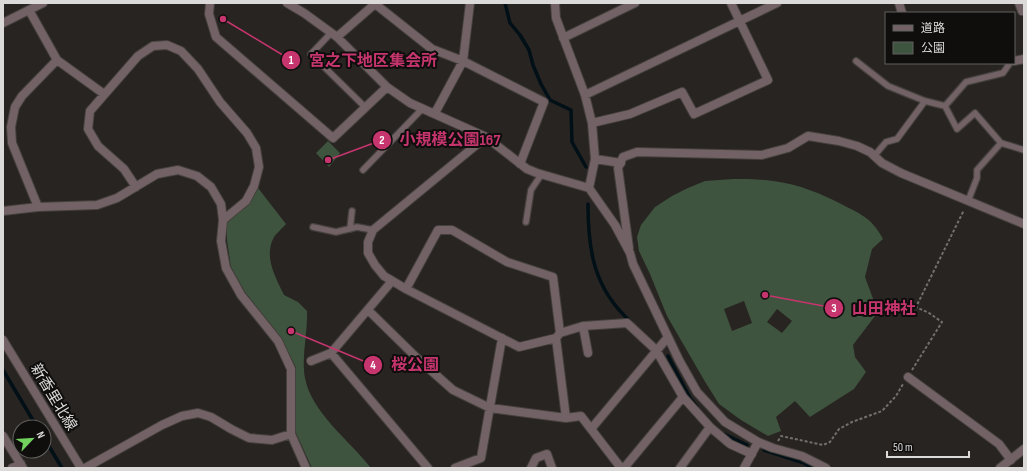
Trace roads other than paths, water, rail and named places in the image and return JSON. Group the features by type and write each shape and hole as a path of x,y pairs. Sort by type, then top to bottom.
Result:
{"street":[{"path":"3,23 43,3"},
{"path":"210,3 209,14 216,37 333,138 387,87"},
{"path":"287,3 334,35 387,87 410,103 486,137 526,169 589,188 615,225 630,253"},
{"path":"334,35 375,3 432,49 463,61 544,102 520,164"},
{"path":"435,114 463,61 470,3"},
{"path":"555,3 556,18 585,95 592,123 595,159 589,188"},
{"path":"563,38 635,3"},
{"path":"592,123 630,114 682,92 694,114 768,80 732,3"},
{"path":"585,95 777,3"},
{"path":"1019,3 1022,11"},
{"path":"29,10 57,60 104,94"},
{"path":"136,187 124,169 98,146 88,129 90,111 138,56 153,46 167,45 181,51 193,64 220,102 247,133 256,148 259,167 254,186 246,201 223,220"},
{"path":"38,207 12,143 11,127 15,107 22,96 57,60"},
{"path":"826,468 802,456 758,442 725,422 697,392 679,360 632,264 618,168 623,157 637,152 762,154 788,148 808,136 839,141 857,146 875,155 882,163 902,173 1024,224"},
{"path":"486,137 373,230 368,242 368,253 384,276 406,289 519,347 558,336 583,326 627,323 656,350 683,397 710,428 730,444 752,454"},
{"path":"595,159 621,163"},
{"path":"3,211 38,207 97,205 117,198 156,174 178,170 197,176 210,188 221,204 223,220 221,241 226,268 240,295 278,341 291,369 291,434 306,468"},
{"path":"406,289 438,230 452,230 507,262 552,277 566,418"},
{"path":"311,360 331,353 392,281"},
{"path":"368,310 418,359 453,390 490,408 566,418 581,416 623,468 683,397"},
{"path":"583,326 588,353"},
{"path":"591,429 668,337"},
{"path":"455,468 481,458 502,338"},
{"name":"新香里北線","path":"3,340 81,468"},
{"path":"331,353 428,468"},
{"path":"908,377 999,444 1011,460"},
{"path":"85,468 162,425 182,416 198,413 211,417 249,438 272,440 291,434"},
{"path":"680,468 710,428"},
{"path":"3,436 22,466 12,468"},
{"path":"744,468 758,442"},
{"path":"1000,468 1024,449"},
{"path":"530,468 536,458 547,454 552,468"}],"lane":[{"path":"334,35 311,54 366,108"},
{"path":"856,60 888,86 925,101 945,106 957,129 975,113 1001,143 1024,150"},
{"path":"945,106 966,82 1004,73 1009,64"},
{"path":"875,155 886,142 897,139 925,101"},
{"path":"363,170 424,108"},
{"path":"968,201 977,178 977,170 1001,143"},
{"path":"526,222 531,190 541,174"},
{"path":"350,229 352,210"},
{"path":"313,227 336,232 357,227 373,230"}],"waterway":[{"path":"505,3 510,23 520,35 529,50 533,65 550,100 571,110 572,142 586,167"},
{"path":"588,204 588,221 592,253 601,283 609,296 631,322"},
{"path":"668,356 690,398 697,407"},
{"path":"3,370 32,419"},
{"path":"724,434 747,445"},
{"path":"764,450 804,463 812,468"},
{"path":"52,451 62,468"}],"place":[{"name":"宮之下地区集会所","path":"223,19"},
{"name":"小規模公園167","path":"328,160"},
{"name":"山田神社","path":"765,295"},
{"name":"桜公園","path":"291,331"}]}
